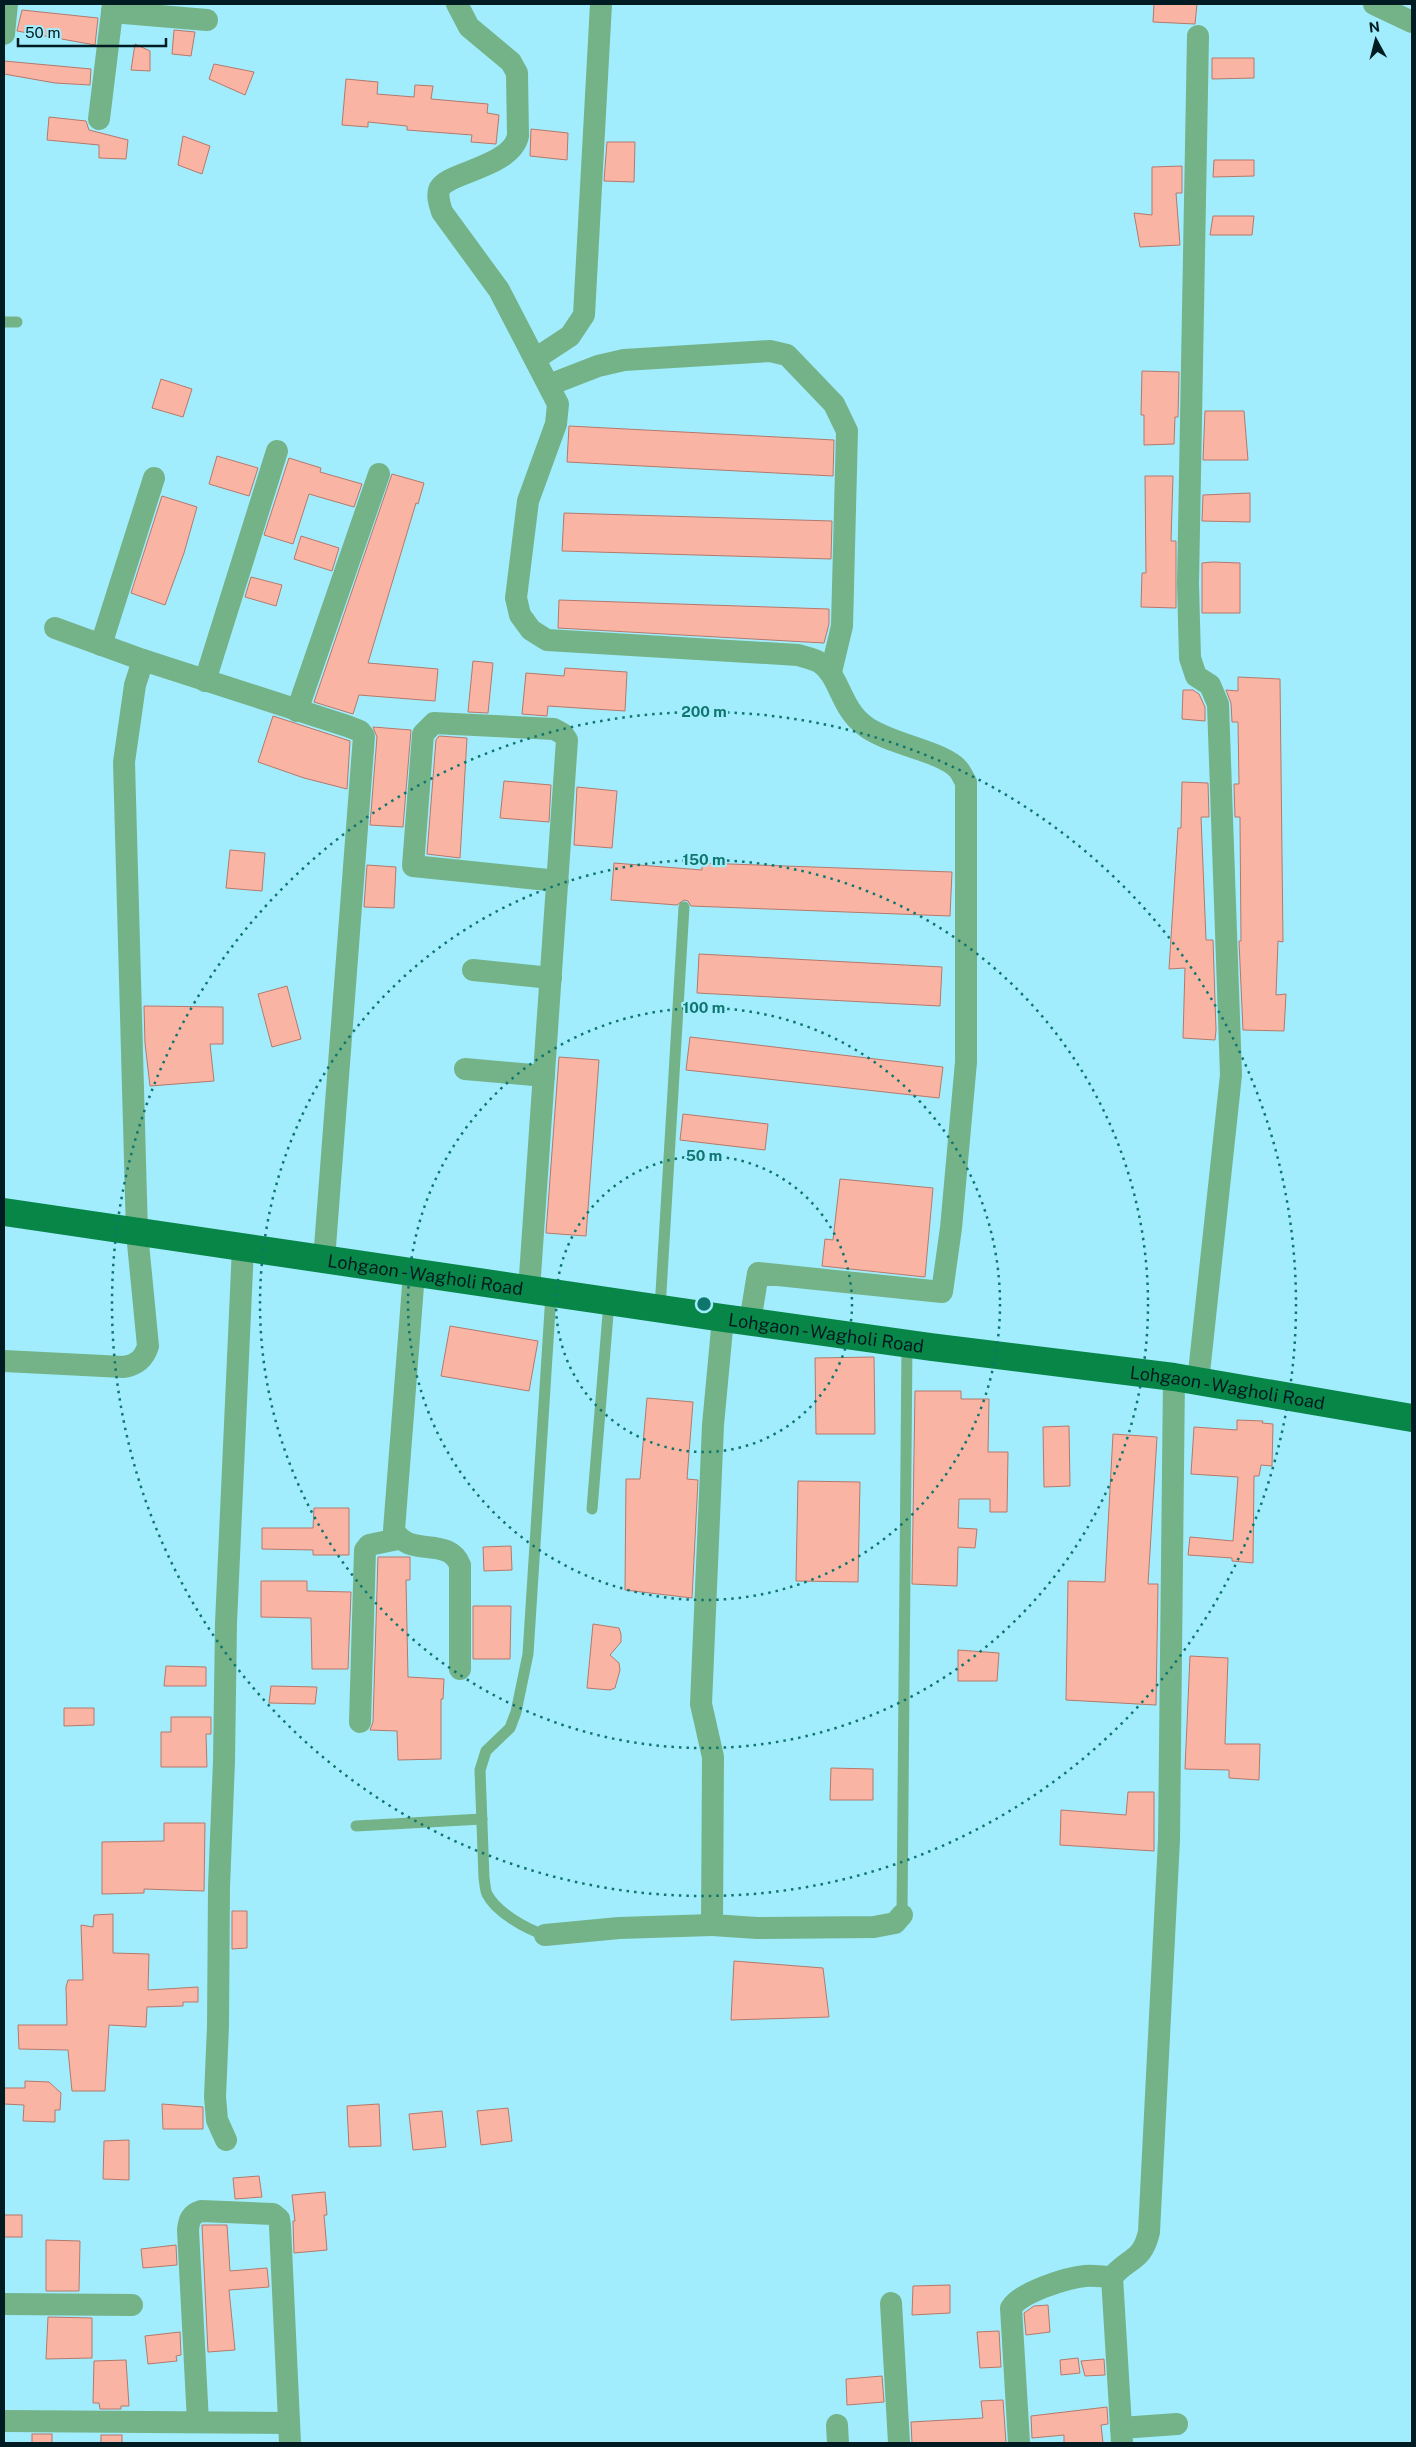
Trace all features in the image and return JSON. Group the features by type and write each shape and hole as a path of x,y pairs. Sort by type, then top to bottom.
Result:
{"main road":[{"name":"Lohgaon - Wagholi Road","path":"4,1212 609,1302 907,1344 1186,1380 1412,1418"}],"street":[{"path":"4,34 7,4"},
{"path":"457,4 469,27 511,62 517,72 518,136 516,146 509,153 444,182 439,188 438,200 442,212 499,290 558,404 556,424 528,501 516,598 520,615 531,630 547,640 798,655 819,662 831,672 847,709 861,724 876,734 944,760 957,768 966,782 966,1062 942,1292 758,1273 750,1322"},
{"path":"535,359 570,336 584,315 601,4"},
{"path":"1374,4 1412,22"},
{"path":"99,120 112,8 207,20"},
{"path":"1177,2424 1121,2436 1112,2278 1120,2268 1137,2258 1146,2247 1149,2232 1169,1840 1186,1380 1231,1075 1218,704 1210,685 1196,676 1190,658 1189,574 1198,36"},
{"path":"549,385 598,366 624,360 770,351 787,355 794,362 834,404 847,431 842,626 831,672"},
{"path":"205,681 277,451"},
{"path":"296,711 379,474"},
{"path":"100,645 154,478"},
{"path":"55,628 205,681 346,726 360,731 364,736 324,1260"},
{"path":"4,1361 133,1366 144,1356 148,1346 137,1233 124,762 135,685 143,660"},
{"path":"540,1292 544,1076 558,881 567,740 563,734 554,729 434,724 424,734 413,866 558,881"},
{"path":"473,970 551,978"},
{"path":"465,1068 544,1076"},
{"path":"226,2140 217,2120 215,2096 226,1623 243,1247"},
{"path":"414,1273 394,1530 398,1539 405,1544 448,1551 457,1557 460,1565 460,1669"},
{"path":"712,1925 713,1757 700,1704 713,1425 723,1318"},
{"path":"360,1722 365,1550 369,1545 398,1539"},
{"path":"545,1934 620,1928 712,1925 757,1928 874,1927 894,1923 902,1915"},
{"path":"4,2421 198,2422 290,2433 279,2219 273,2214 201,2211 195,2213 190,2219 188,2230 198,2422"},
{"path":"1019,2443 1012,2308 1016,2300 1076,2277 1112,2278"},
{"path":"891,2303 899,2443"},
{"path":"4,2304 132,2305"}],"lane":[{"path":"4,322 18,322"},
{"path":"660,1309 684,907"},
{"path":"540,1292 528,1654 516,1712 510,1728 486,1751 480,1770 484,1878 488,1895 508,1916 527,1929 545,1934"},
{"path":"592,1509 609,1302"},
{"path":"902,1915 907,1344"},
{"path":"356,1826 482,1819"}],"building":[{"path":"1154,4 1197,4 1195,24 1153,22"},
{"path":"22,10 98,18 95,45 17,31"},
{"path":"174,30 195,32 191,56 172,54"},
{"path":"135,44 150,51 150,71 131,70"},
{"path":"1212,58 1254,58 1254,78 1212,79"},
{"path":"4,61 91,69 90,85 55,83 4,74"},
{"path":"214,64 254,72 245,95 209,79"},
{"path":"346,79 378,82 377,94 414,97 415,85 433,86 431,99 488,104 487,113 499,115 496,144 471,142 472,135 407,130 407,126 368,122 368,127 342,125"},
{"path":"49,117 86,121 89,130 128,140 126,159 99,158 99,145 47,140"},
{"path":"531,129 568,133 567,160 530,156"},
{"path":"183,136 210,146 202,174 178,165"},
{"path":"607,142 635,142 634,182 604,181"},
{"path":"1214,160 1254,160 1254,176 1213,177"},
{"path":"1182,166 1182,193 1176,193 1180,245 1140,247 1134,213 1152,215 1152,167"},
{"path":"1213,216 1254,216 1252,235 1210,235"},
{"path":"1142,371 1179,372 1178,417 1175,417 1174,444 1144,445 1144,415 1141,415"},
{"path":"161,379 192,389 183,417 152,408"},
{"path":"1205,411 1244,411 1248,460 1203,460"},
{"path":"569,426 834,440 833,476 567,462"},
{"path":"217,456 258,468 249,496 209,484"},
{"path":"289,458 321,468 320,472 362,484 354,507 309,494 293,544 264,535"},
{"path":"392,474 424,483 418,504 416,503 368,663 438,669 435,701 359,695 353,714 314,702"},
{"path":"1145,476 1173,476 1171,541 1176,541 1176,608 1141,607 1142,573 1146,573"},
{"path":"1250,493 1250,522 1202,521 1203,495"},
{"path":"162,496 197,507 184,553 165,605 131,593"},
{"path":"564,513 832,521 831,559 562,551"},
{"path":"301,536 339,548 332,571 294,559"},
{"path":"1202,563 1240,563 1240,613 1202,613"},
{"path":"251,577 282,585 276,606 245,597"},
{"path":"559,600 829,609 829,624 824,643 558,628"},
{"path":"473,661 493,663 488,713 468,712"},
{"path":"565,668 627,672 625,711 548,706 547,716 522,714 526,673 564,676"},
{"path":"1238,677 1280,679 1283,942 1278,941 1276,995 1286,994 1284,1031 1243,1030 1239,941 1241,941 1240,817 1235,817 1234,784 1239,784 1238,722 1232,722 1231,703 1226,690 1238,691"},
{"path":"1183,690 1193,690 1199,694 1205,707 1205,721 1182,719"},
{"path":"273,716 350,741 347,789 304,778 258,762"},
{"path":"373,727 411,730 403,827 370,825 377,737"},
{"path":"439,736 467,738 460,858 427,854 436,740"},
{"path":"504,781 551,785 549,822 500,818"},
{"path":"1182,782 1208,783 1209,817 1201,817 1206,940 1213,940 1215,1040 1183,1038 1185,968 1169,969 1178,828 1181,828"},
{"path":"577,787 617,791 612,848 574,845"},
{"path":"230,850 265,853 262,891 226,888"},
{"path":"614,863 702,870 702,863 952,872 950,916 691,906 688,901 684,900 677,905 611,900"},
{"path":"367,865 396,867 394,908 364,907"},
{"path":"699,954 942,967 940,1006 697,993"},
{"path":"287,986 301,1039 272,1047 258,994"},
{"path":"144,1006 223,1007 223,1044 210,1044 214,1081 150,1086 145,1043"},
{"path":"690,1037 943,1067 939,1098 686,1070"},
{"path":"559,1057 599,1060 586,1236 546,1233"},
{"path":"683,1114 768,1124 765,1150 680,1140"},
{"path":"840,1179 933,1188 925,1277 822,1266 825,1239 833,1240"},
{"path":"450,1326 538,1341 529,1391 441,1376"},
{"path":"874,1357 875,1434 816,1434 815,1358"},
{"path":"915,1391 961,1391 961,1399 989,1399 988,1452 1008,1452 1007,1512 990,1512 990,1499 959,1499 958,1528 977,1529 975,1548 958,1547 957,1586 912,1584"},
{"path":"647,1398 693,1402 687,1479 698,1480 692,1598 625,1590 626,1479 640,1479"},
{"path":"1237,1420 1263,1421 1262,1423 1273,1424 1272,1466 1261,1465 1259,1476 1254,1476 1253,1563 1232,1561 1232,1558 1188,1555 1190,1537 1233,1541 1238,1477 1191,1474 1194,1427 1237,1430"},
{"path":"1069,1426 1070,1486 1044,1487 1043,1427"},
{"path":"1113,1434 1157,1437 1148,1584 1158,1584 1156,1705 1066,1700 1068,1581 1105,1582"},
{"path":"798,1481 860,1482 858,1582 796,1581"},
{"path":"314,1508 349,1508 349,1555 313,1555 313,1550 262,1549 262,1528 313,1528"},
{"path":"511,1546 512,1570 484,1571 483,1547"},
{"path":"378,1557 410,1557 410,1580 406,1580 408,1677 444,1679 443,1699 441,1699 441,1759 398,1760 397,1731 370,1730 373,1722"},
{"path":"261,1581 307,1581 307,1591 351,1592 348,1669 312,1669 311,1618 261,1617"},
{"path":"473,1606 511,1606 510,1659 473,1659"},
{"path":"593,1624 619,1628 621,1634 621,1642 610,1655 619,1663 620,1670 615,1688 610,1690 587,1688"},
{"path":"958,1650 999,1653 997,1681 958,1681"},
{"path":"1190,1656 1228,1658 1225,1744 1260,1744 1259,1780 1229,1778 1229,1770 1185,1769"},
{"path":"166,1666 206,1667 206,1686 164,1686"},
{"path":"271,1686 317,1687 315,1704 269,1703"},
{"path":"64,1708 94,1708 94,1725 64,1726"},
{"path":"171,1717 211,1717 211,1734 206,1734 207,1767 161,1767 161,1732 171,1732"},
{"path":"831,1768 873,1769 873,1800 830,1800"},
{"path":"1128,1792 1154,1792 1154,1851 1060,1845 1061,1810 1126,1815"},
{"path":"164,1823 205,1823 204,1891 144,1889 144,1893 102,1894 102,1842 164,1841"},
{"path":"232,1911 247,1911 247,1948 232,1949"},
{"path":"113,1914 113,1953 149,1954 148,1990 198,1987 198,2002 183,2002 183,2006 147,2007 146,2027 109,2025 105,2091 72,2091 68,2050 19,2049 18,2025 67,2025 66,1987 68,1980 83,1980 81,1925 93,1927 94,1915"},
{"path":"734,1961 823,1968 829,2017 731,2020"},
{"path":"25,2081 49,2082 61,2093 60,2110 55,2110 55,2122 23,2121 24,2105 4,2104 4,2088 25,2088"},
{"path":"162,2104 203,2107 203,2129 163,2129"},
{"path":"379,2104 381,2146 349,2147 347,2106"},
{"path":"508,2108 512,2141 481,2145 477,2111"},
{"path":"442,2111 446,2147 413,2150 409,2114"},
{"path":"129,2140 129,2180 103,2179 104,2141"},
{"path":"259,2176 262,2197 235,2199 233,2178"},
{"path":"325,2192 327,2215 324,2215 327,2250 294,2253 293,2221 295,2221 292,2195"},
{"path":"4,2215 22,2215 22,2237 4,2237"},
{"path":"202,2225 227,2225 230,2271 267,2268 269,2287 229,2290 235,2350 208,2352"},
{"path":"46,2240 80,2241 79,2291 46,2291"},
{"path":"176,2245 177,2265 143,2268 141,2249"},
{"path":"950,2285 950,2313 912,2315 913,2286"},
{"path":"1048,2305 1050,2332 1026,2335 1024,2313 1034,2306"},
{"path":"48,2317 92,2318 92,2358 46,2359"},
{"path":"999,2331 1001,2367 980,2368 977,2332"},
{"path":"180,2332 181,2355 176,2356 177,2361 148,2364 145,2336"},
{"path":"1078,2358 1080,2373 1061,2375 1060,2360"},
{"path":"1104,2359 1105,2375 1085,2376 1081,2361"},
{"path":"126,2360 129,2406 121,2406 121,2409 100,2409 99,2403 93,2403 94,2361"},
{"path":"882,2376 884,2402 847,2405 846,2379"},
{"path":"1003,2400 1006,2443 912,2443 911,2422 983,2418 981,2401"},
{"path":"1107,2407 1108,2424 1101,2425 1103,2443 1064,2443 1064,2435 1032,2438 1031,2416"},
{"path":"32,2434 52,2434 52,2443 32,2443"},
{"path":"101,2435 122,2435 122,2443 101,2443"}]}
